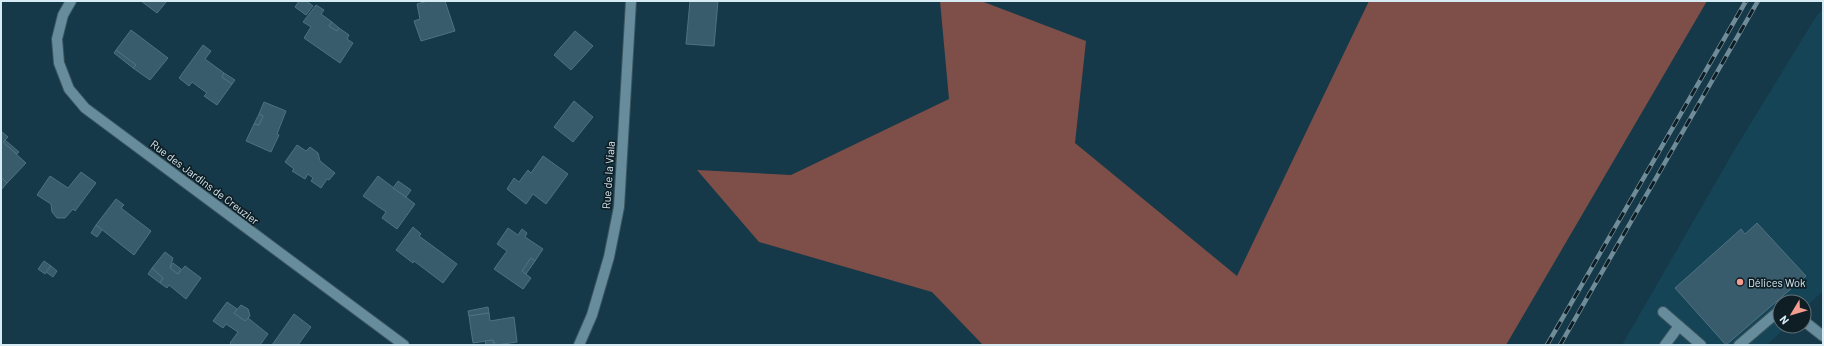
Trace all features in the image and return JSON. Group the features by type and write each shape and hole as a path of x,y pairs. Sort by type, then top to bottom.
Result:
{"street":[{"name":"Rue des Jardins de Creuzier","path":"71,1 63,15 57,39 59,63 69,89 85,108 404,345"},
{"name":"Rue de la Viala","path":"579,345 592,314 609,258 619,208 631,1"},
{"path":"1663,312 1701,345"},
{"path":"1739,345 1772,317"},
{"path":"1666,345 1679,326"},
{"path":"1812,327 1823,336"}],"shaded area":[{"path":"940,1 981,1 1086,41 1075,143 1237,276 1369,1 1707,1 1506,345 983,345 932,292 759,242 697,170 791,175 949,99"},
{"path":"1823,10 1823,291 1812,301 1812,294 1772,294 1772,334 1779,334 1767,345 1622,345 1735,149 1817,15"}],"building":[{"path":"141,1 167,1 157,13"},
{"path":"299,1 306,1 313,6 306,15 295,7"},
{"path":"428,1 445,1 455,31 421,41 414,21 420,19 417,4"},
{"path":"690,1 718,1 714,46 686,44"},
{"path":"316,5 324,10 321,14 332,22 329,26 337,31 339,28 349,35 347,39 353,43 340,63 304,38 311,27 303,22"},
{"path":"332,22 339,28 337,31 329,26"},
{"path":"131,30 168,58 150,80 133,68 136,65 116,50"},
{"path":"575,31 593,46 571,70 554,55"},
{"path":"203,45 211,51 205,59 224,73 222,77 232,84 217,105 204,96 207,93 192,82 189,86 179,78"},
{"path":"116,50 136,65 133,68 114,53"},
{"path":"224,73 235,80 232,84 222,77"},
{"path":"574,101 593,117 573,142 554,127"},
{"path":"264,102 286,111 277,134 279,135 271,152 246,141 254,124 259,125 263,116 259,114"},
{"path":"259,114 263,116 259,125 254,124"},
{"path":"1,131 8,137 3,142 26,163 7,183 1,177"},
{"path":"5,140 19,152 17,154 3,142"},
{"path":"297,145 306,151 310,147 318,153 320,161 335,173 329,180 327,179 321,188 311,181 313,178 308,174 305,179 292,171 294,169 285,162"},
{"path":"543,156 568,174 546,204 533,194 526,204 507,189 514,178 519,182 528,170 531,173"},
{"path":"81,172 96,183 75,211 73,209 65,218 57,218 52,212 51,204 37,195 50,176 68,188"},
{"path":"378,176 415,204 397,229 382,218 386,212 363,196"},
{"path":"1,177 7,183 1,190"},
{"path":"398,181 411,190 406,197 393,188"},
{"path":"116,199 124,205 121,208 151,231 134,255 96,225"},
{"name":"Délices Wok","path":"1757,223 1806,276 1785,294 1772,294 1772,305 1726,345 1675,288 1741,229 1745,234"},
{"path":"96,225 102,230 97,237 91,233"},
{"path":"413,227 421,234 419,236 457,264 443,283 414,261 413,263 396,250"},
{"path":"508,228 518,235 522,229 527,233 525,237 543,249 535,261 531,258 522,271 531,278 523,289 494,269 507,251 497,244"},
{"path":"165,252 173,258 170,268 178,274 185,266 201,278 186,299 169,285 167,288 160,283 163,278 152,268"},
{"path":"531,258 535,261 526,274 522,271"},
{"path":"44,261 51,266 45,274 38,269"},
{"path":"173,263 181,269 178,274 170,268"},
{"path":"51,266 57,271 53,277 46,272"},
{"path":"152,268 163,278 160,283 148,274"},
{"path":"227,302 237,309 234,313 245,321 248,318 268,334 260,345 232,345 230,343 238,332 226,324 223,328 213,321"},
{"path":"241,305 248,309 250,316 245,321 234,313"},
{"path":"488,307 489,313 469,316 468,311"},
{"path":"489,313 490,321 514,317 517,342 496,345 493,340 473,343 469,316"},
{"path":"294,314 311,327 298,345 272,345"},
{"path":"493,340 494,345 486,345 485,341"}],"railway":[{"path":"1547,345 1746,1"},
{"path":"1560,345 1758,1"}],"place":[{"name":"Délices Wok","path":"1740,282"}]}
